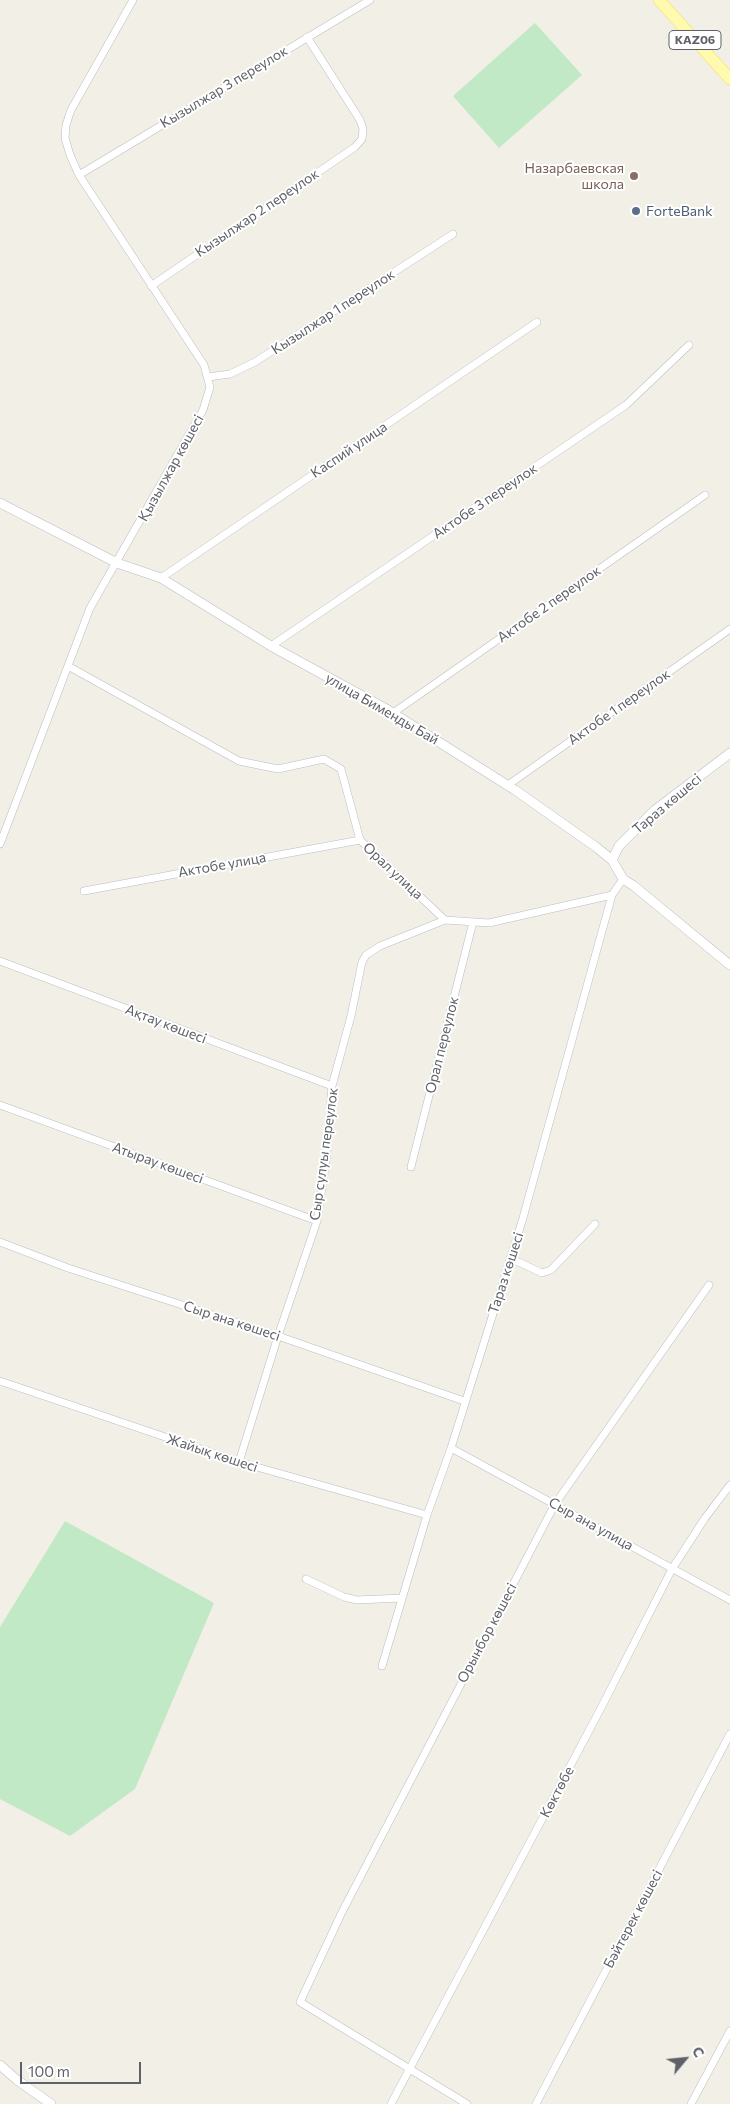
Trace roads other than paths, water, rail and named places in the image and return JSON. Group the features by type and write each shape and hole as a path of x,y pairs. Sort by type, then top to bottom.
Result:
{"main road":[{"name":"KAZ06","path":"659,0 730,79"}],"street":[{"name":"Қызылжар көшесі","path":"0,844 90,608 203,410 210,386 204,364 79,175 65,138 66,125 71,110 134,0"},
{"name":"Кызылжар 3 переулок","path":"79,175 370,0"},
{"name":"Кызылжар 2 переулок","path":"151,286 355,147 362,139 363,129 360,120 307,37"},
{"name":"Кызылжар 1 переулок","path":"208,378 230,374 255,362 453,234"},
{"name":"Каспий улица","path":"161,578 537,322"},
{"name":"Актобе 3 переулок","path":"271,646 626,405 689,345"},
{"name":"Актобе 2 переулок","path":"394,713 705,495"},
{"name":"улица Бименды Бай","path":"0,503 117,563 161,578 271,646 394,713 508,786 596,847 612,860 623,879 730,965"},
{"name":"Актобе 1 переулок","path":"508,786 730,629"},
{"name":"Орал улица","path":"68,666 239,761 278,769 324,759 341,769 360,840 446,920"},
{"name":"Тараз көшесі","path":"612,860 619,846 655,810 730,753"},
{"name":"Актобе улица","path":"84,890 360,840"},
{"name":"Тараз көшесі","path":"382,1666 427,1515 451,1448 464,1401 524,1218 612,895 623,879"},
{"path":"446,920 489,923 612,895"},
{"name":"Сыр сулуы переулок","path":"239,1462 278,1336 317,1221 326,1161 332,1086 352,1016 360,970 366,955 380,946 446,920"},
{"name":"Орал переулок","path":"412,1167 473,922"},
{"name":"Ақтау көшесі","path":"0,961 332,1086"},
{"name":"Атырау көшесі","path":"0,1105 317,1221"},
{"path":"510,1258 542,1273 551,1270 595,1224"},
{"name":"Сыр ана көшесі","path":"0,1242 68,1268 278,1336 464,1401"},
{"name":"Орынбор көшесі","path":"409,2070 300,2002 342,1912 555,1504 709,1285"},
{"name":"Жайық көшесі","path":"0,1381 239,1462 427,1515"},
{"name":"Сыр ана улица","path":"451,1448 730,1600"},
{"name":"Көктөбе","path":"391,2104 597,1717 672,1569 705,1518 730,1485"},
{"path":"306,1579 344,1597 358,1600 402,1598"},
{"name":"Бәйтерек көшесі","path":"536,2104 730,1734"},
{"path":"691,2104 730,2031"},
{"path":"0,2065 16,2080 51,2104"},
{"path":"409,2070 467,2104"}],"place":[{"name":"Назарбаевская школа","path":"634,176"},
{"name":"ForteBank","path":"636,211"}]}
